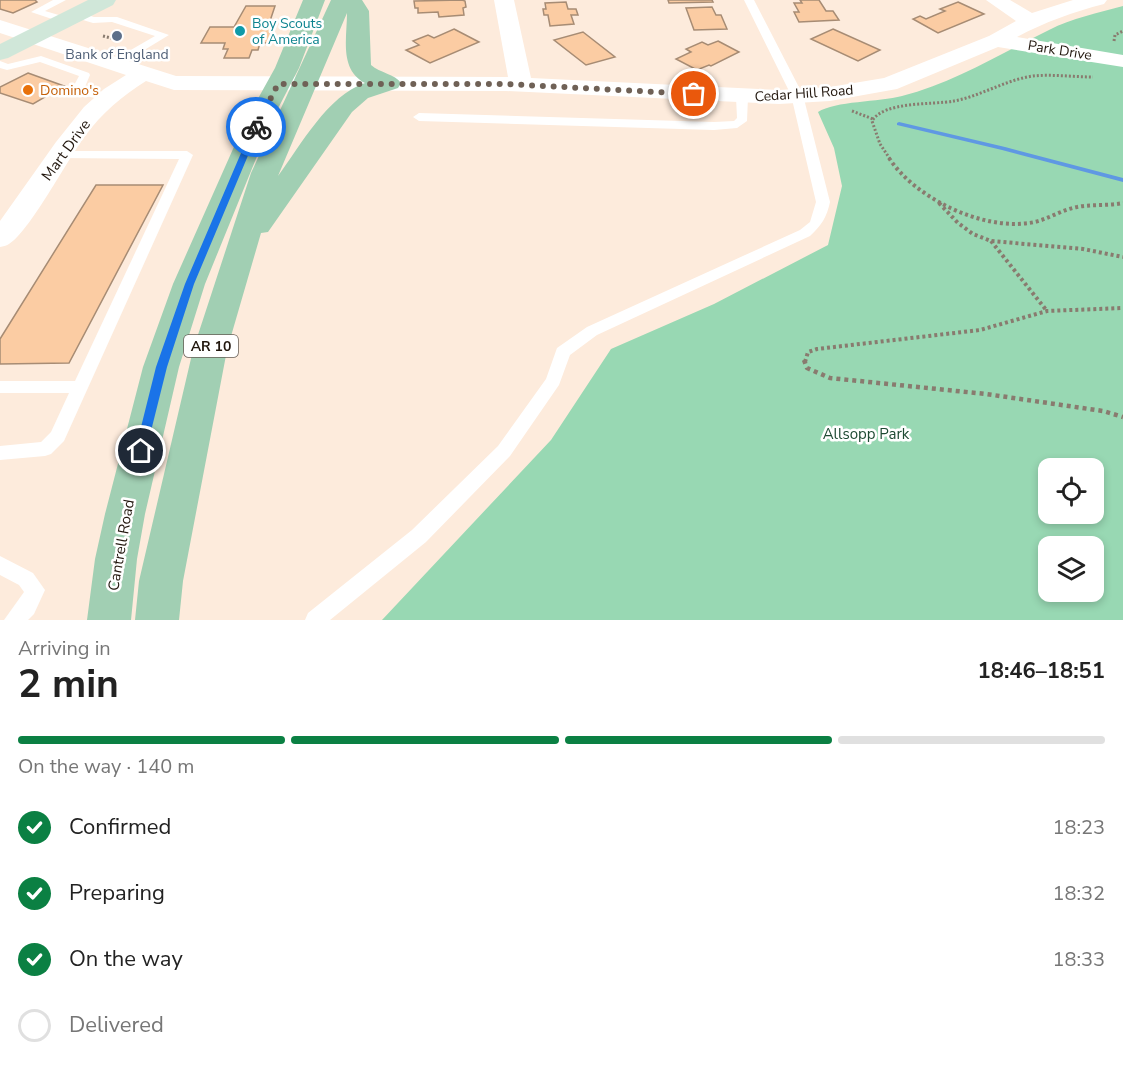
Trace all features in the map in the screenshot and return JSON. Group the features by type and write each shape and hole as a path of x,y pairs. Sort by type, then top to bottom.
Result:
{"main road":[{"name":"Cantrell Road","path":"158,620 161,581 210,350 292,84 287,68 314,0"},
{"name":"Cantrell Road","path":"110,608 125,514 161,367 189,284 258,122 292,84 342,0"},
{"path":"351,0 358,11 359,65 362,71 369,76 389,83"},
{"path":"244,244 343,107 359,93 389,83"}],"street":[{"path":"0,53 33,37 68,12 105,0"},
{"path":"504,0 521,85"},
{"path":"996,0 1030,21"},
{"name":"Cedar Hill Road","path":"0,26 174,83 521,85 779,98 830,94 889,84 996,40 1030,21 1053,4 1096,0"},
{"name":"Park Drive","path":"996,40 1123,61"},
{"name":"Mart Drive","path":"0,238 24,209 76,132 108,98 143,74"}],"lane":[{"path":"315,620 419,536 504,451 553,381 563,352 608,323 768,251 805,233 815,224 821,213 823,202 797,95 749,0"},
{"path":"68,12 93,20 113,19 164,35 114,64"},
{"path":"52,63 75,51"},
{"path":"0,64 7,67 41,59 85,75 77,91 108,98"},
{"path":"419,117 714,126 737,124 743,120 742,97"},
{"path":"0,453 45,449 58,436 188,155 60,155"},
{"path":"0,387 81,387"},
{"path":"0,565 26,579 35,590 27,607 14,620"},
{"path":"88,620 110,608"}],"path":[{"path":"103,36 122,41"},
{"path":"1096,76 1036,76 1011,80 956,100 891,108 876,114 872,121 876,139 894,165 923,192 966,214 984,219 1023,224 1045,220 1075,207 1123,203"},
{"path":"936,200 958,223 973,234 991,241 1083,249 1123,257"},
{"path":"991,241 1047,311"},
{"path":"1123,308 1047,311 980,330 817,349 808,352 804,359 807,368 830,378 986,394 1102,411 1123,417"}],"green space":[{"name":"Allsopp Park","path":"1123,6 1123,620 382,620 551,440 611,349 714,304 828,245 842,186 834,148 818,112 835,106 892,98 921,90 977,67 1076,19"}],"building":[{"path":"0,0 35,0 37,2 13,13 0,9"},
{"path":"668,0 712,0 713,2 669,3"},
{"path":"800,0 819,0 826,11 833,11 839,20 799,22 794,12 799,12 794,3 802,3"},
{"path":"414,1 465,1 466,7 463,8 464,15 439,17 438,12 418,13"},
{"path":"566,2 568,9 576,9 578,15 571,15 574,24 550,26 548,15 544,15 545,3"},
{"path":"958,2 984,14 938,33 913,19 920,16 926,19 945,11 940,9"},
{"name":"Boy Scouts of America","path":"246,6 275,6 268,27 275,27 268,43 260,43 258,50 252,50 249,58 224,58 228,49 223,49 225,43 201,43 210,27 234,27"},
{"path":"712,7 716,15 721,15 727,29 694,30 686,8"},
{"path":"454,29 479,42 430,63 406,50 419,45 413,41 428,35 434,38"},
{"path":"833,29 880,50 858,61 811,39"},
{"path":"583,32 615,57 586,65 554,40"},
{"path":"718,41 739,52 711,66 697,70 676,59 691,52 686,49 702,42 708,45"},
{"name":"Domino's","path":"28,73 64,86 33,104 0,93 0,87"},
{"path":"96,185 163,185 69,363 0,364 0,339"}],"waterway":[{"path":"899,124 1003,148 1123,180"}],"way so far":[{"path":"256,127 278,84 506,84 694,94"}],"place":[{"name":"Boy Scouts of America","path":"240,31"},
{"name":"Bank of England","path":"117,36"},
{"name":"Domino's","path":"28,90"}],"route":[{"path":"141,451 161,367 189,284 256,127"}]}
